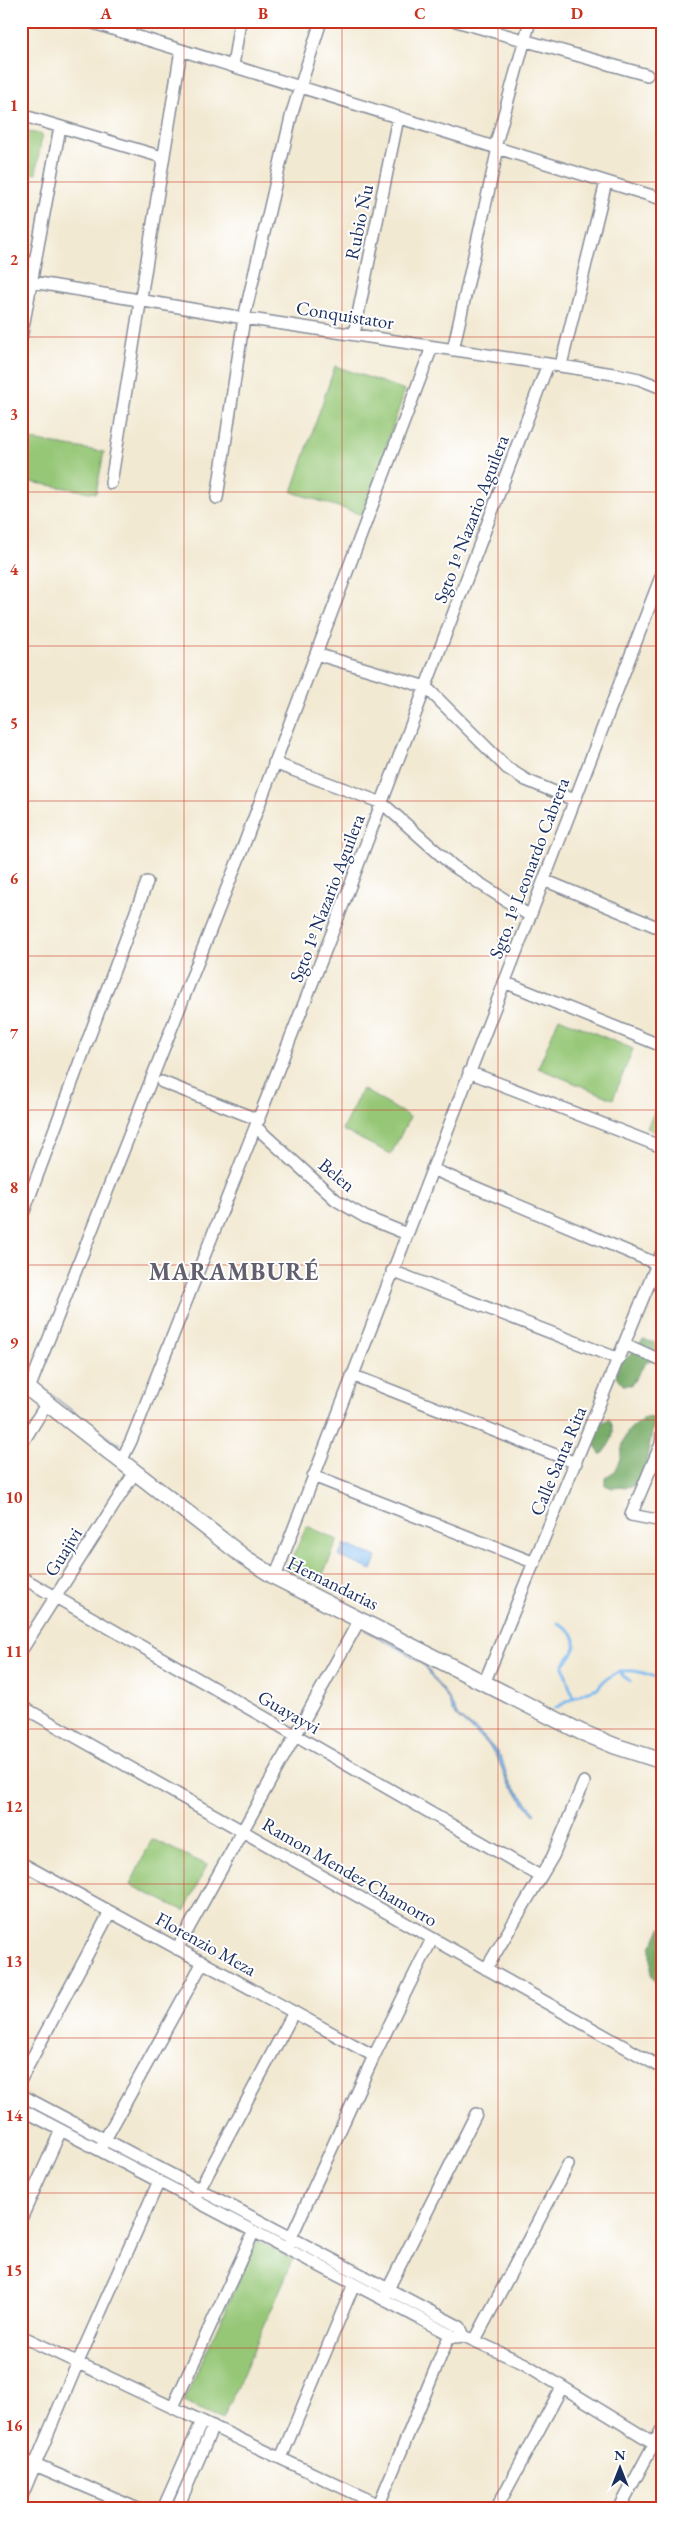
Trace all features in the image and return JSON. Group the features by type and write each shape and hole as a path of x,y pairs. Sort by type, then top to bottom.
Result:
{"street":[{"path":"87,21 662,199"},
{"path":"129,34 131,21"},
{"path":"233,66 240,21"},
{"path":"217,498 244,318 298,87 320,21"},
{"path":"456,21 647,75"},
{"path":"453,350 496,148 530,21"},
{"path":"111,483 162,157 181,50"},
{"path":"21,115 162,157"},
{"name":"Rubio Ñu","path":"354,334 398,118"},
{"path":"21,338 26,281 60,127"},
{"path":"561,365 606,182"},
{"name":"Conquistator","path":"26,281 244,318 561,365 639,379 662,388"},
{"path":"25,1386 274,763 432,347"},
{"name":"Sgto 1º Nazario Aguilera","path":"121,1461 131,1441 382,803 548,364"},
{"name":"Sgto. 1º Leonardo Cabrera","path":"275,1577 661,576"},
{"path":"316,654 426,687 507,768 526,780 574,800"},
{"path":"274,763 382,803 453,866 530,916"},
{"path":"544,880 662,929"},
{"path":"21,1219 147,882"},
{"path":"504,982 662,1046"},
{"path":"470,1072 662,1147"},
{"path":"162,1082 257,1123"},
{"name":"Belen","path":"257,1123 336,1200 365,1217 407,1234"},
{"path":"431,1172 659,1265"},
{"name":"Calle Santa Rita","path":"486,1681 659,1265 662,1252"},
{"path":"392,1272 619,1359"},
{"path":"625,1344 662,1361"},
{"path":"352,1375 576,1463"},
{"name":"Hernandarias","path":"25,1386 244,1557 275,1577 486,1681 581,1732 615,1746 661,1757"},
{"path":"21,1445 47,1404"},
{"path":"662,1435 661,1444 631,1515 662,1521"},
{"name":"Guajivi","path":"21,1650 135,1472"},
{"path":"313,1476 535,1563"},
{"name":"Guayayvi","path":"21,1577 540,1876"},
{"path":"177,1949 360,1618"},
{"name":"Ramon Mendez Chamorro","path":"21,1706 662,2068"},
{"path":"486,1969 552,1856 584,1782"},
{"name":"Florenzio Meza","path":"21,1863 374,2056"},
{"path":"21,2079 110,1912"},
{"path":"289,2243 374,2056 432,1939"},
{"path":"102,2145 203,1962"},
{"path":"196,2194 294,2012"},
{"path":"21,2095 159,2181 196,2194 254,2232 289,2243 354,2284 385,2294 460,2327 469,2338"},
{"path":"21,2109 61,2130 102,2145 196,2194 385,2294 455,2337 469,2338 525,2364 658,2445"},
{"path":"385,2294 476,2114"},
{"path":"21,2219 61,2130"},
{"path":"469,2338 568,2165"},
{"path":"21,2498 78,2362 159,2181"},
{"path":"173,2407 254,2232"},
{"path":"281,2458 354,2284"},
{"path":"21,2336 202,2420 381,2507 450,2334"},
{"path":"496,2509 562,2387"},
{"path":"163,2509 202,2420"},
{"path":"176,2509 213,2426"},
{"path":"619,2509 658,2445 662,2429"},
{"path":"21,2459 138,2509"}],"green space":[{"path":"21,131 42,134 36,174 21,172"},
{"path":"335,366 405,390 363,515 292,492"},
{"path":"31,440 104,452 96,493 24,481"},
{"path":"559,1018 633,1049 613,1099 538,1068"},
{"path":"362,1089 410,1117 391,1154 342,1130"},
{"path":"662,1096 662,1135 647,1128"},
{"path":"643,1340 662,1344 662,1359 647,1361 631,1385 623,1385 616,1376 619,1364"},
{"path":"646,1417 655,1418 644,1472 635,1486 612,1488 605,1485 605,1477 612,1473 619,1462 626,1435 630,1429"},
{"path":"609,1419 613,1429 612,1438 601,1455 593,1442 594,1427"},
{"path":"307,1526 338,1540 319,1583 287,1569"},
{"path":"152,1839 207,1865 185,1911 130,1885"},
{"path":"662,1927 662,1996 651,1974 651,1947"},
{"path":"257,2241 293,2260 223,2419 183,2402"}],"water":[{"path":"21,1372 113,1441 121,1444 112,1442"},
{"path":"344,1544 377,1557 372,1570 339,1557"},
{"path":"365,1630 402,1648 426,1667 449,1699 458,1717 481,1734 502,1759 508,1780 536,1813 534,1815 506,1780 499,1761 487,1743 458,1718 452,1711 448,1699 423,1665 402,1650"}],"waterway":[{"path":"558,1623 570,1631 574,1638 575,1648 563,1666 573,1698"},
{"path":"555,1708 585,1692 598,1688 605,1680 620,1672 636,1671 662,1680"},
{"path":"621,1674 630,1681"}],"district":[{"name":"MARAMBURÉ","path":"234,1271"}]}
